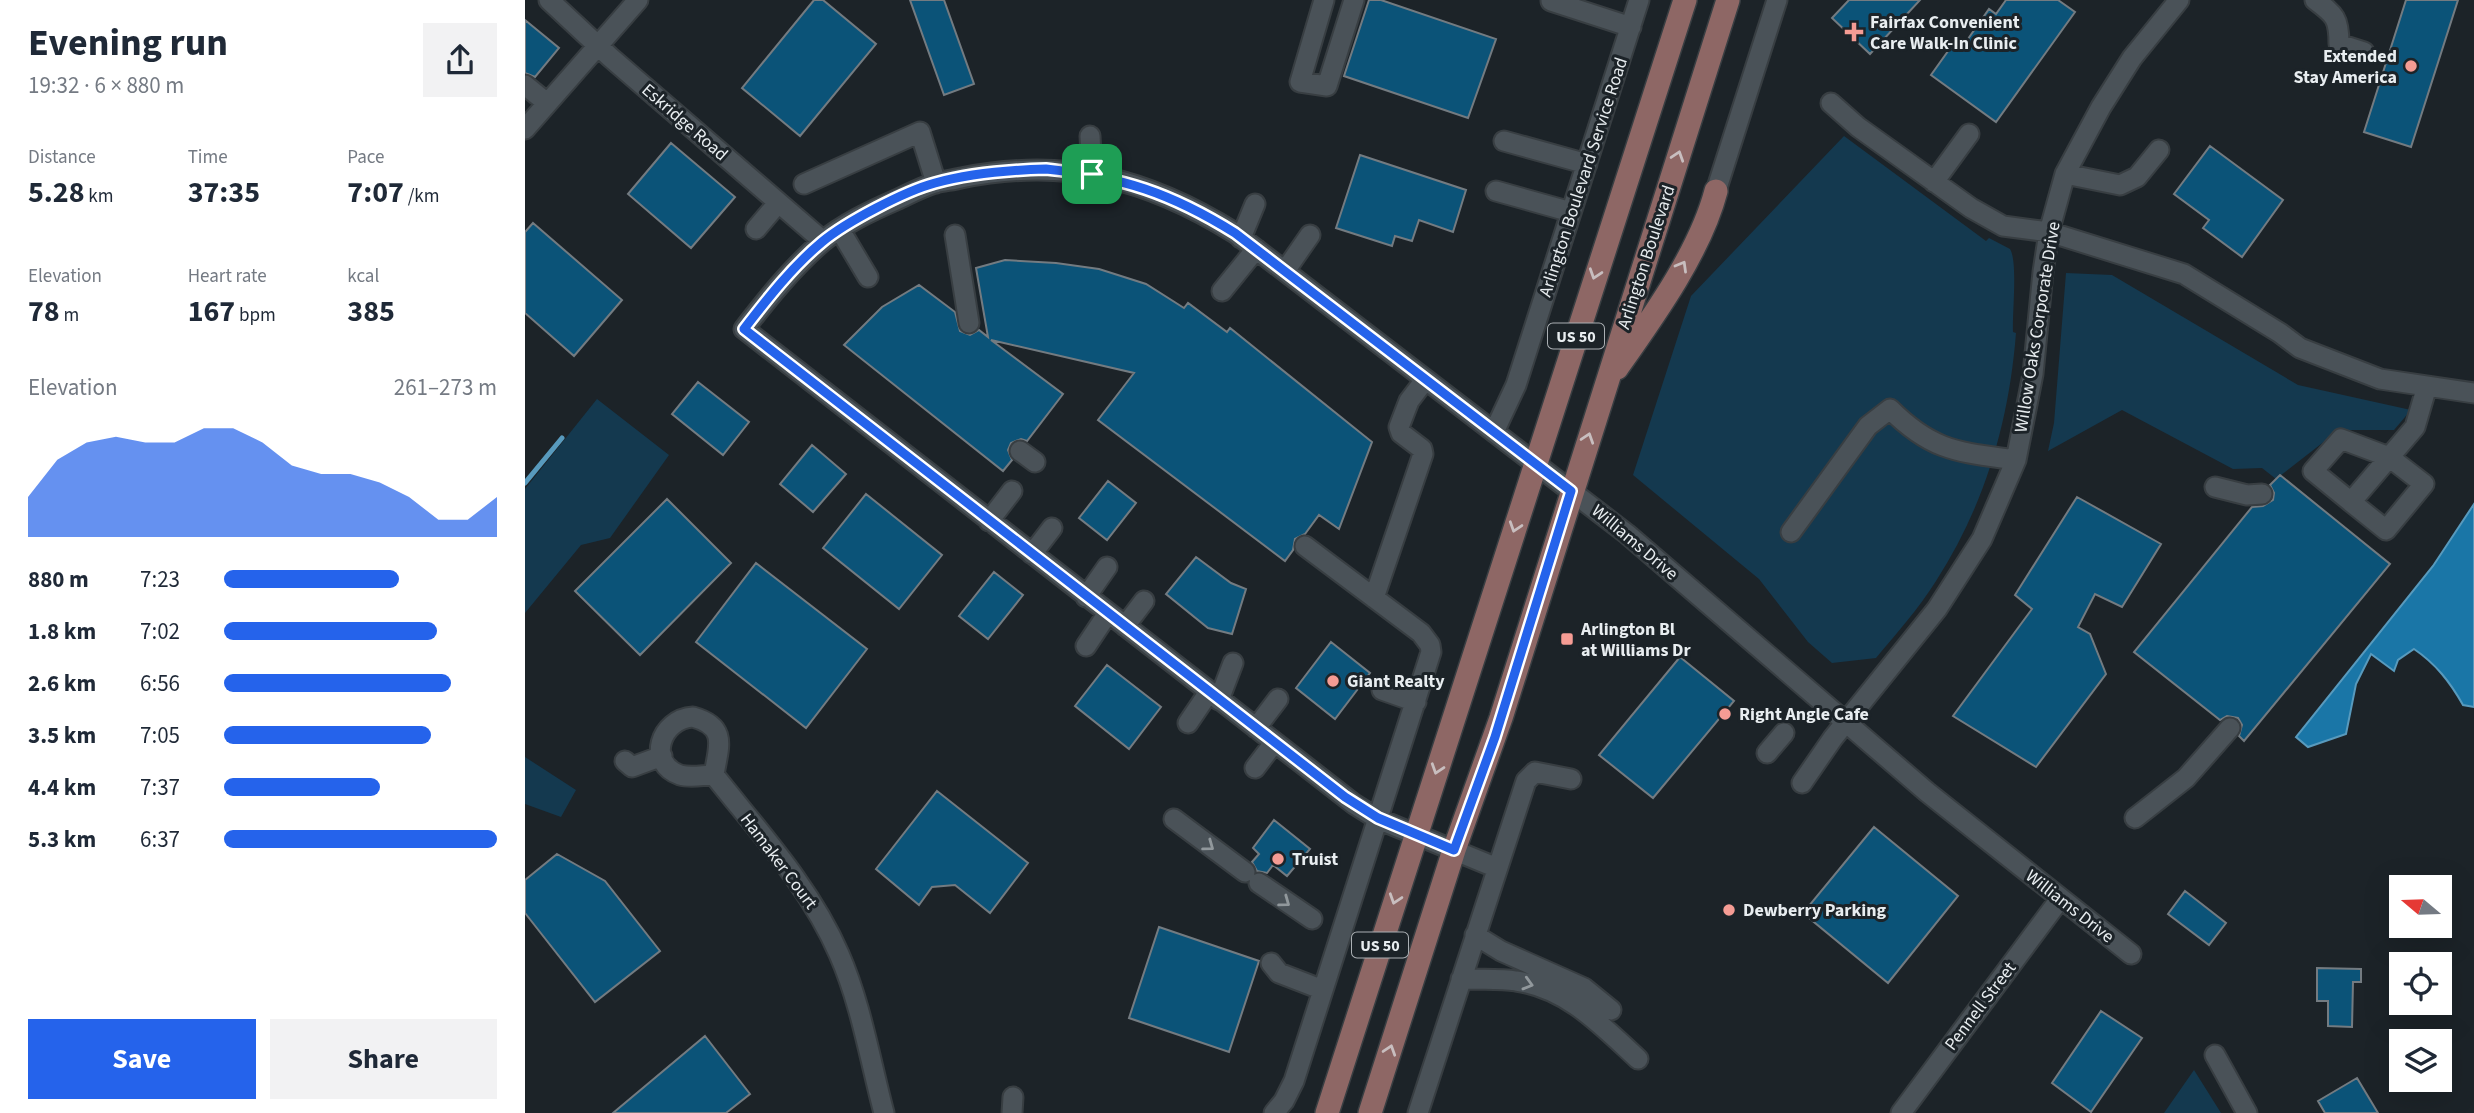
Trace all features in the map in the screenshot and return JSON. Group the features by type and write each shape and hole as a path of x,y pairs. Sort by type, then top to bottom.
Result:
{"main road":[{"name":"US 50","path":"1327,1113 1682,0"},
{"name":"Arlington Boulevard","path":"1370,1113 1454,850 1498,727 1571,491 1730,0"},
{"path":"1605,385 1654,314 1703,231 1716,191"}],"street":[{"name":"Eskridge Road","path":"549,0 778,203 832,236 868,277"},
{"path":"525,129 638,0"},
{"path":"1324,0 1300,82 1327,86 1354,0"},
{"name":"Arlington Boulevard Service Road","path":"1494,432 1515,385 1639,0"},
{"path":"1716,191 1777,0"},
{"name":"Willow Oaks Corporate Drive","path":"1802,783 1944,597 1982,539 2016,460 2033,374 2049,232 2065,174 2101,107 2132,58 2179,0"},
{"path":"2315,0 2333,13 2339,26 2339,44 2364,52"},
{"path":"1551,1 1631,27"},
{"path":"525,85 547,103"},
{"path":"1832,103 1858,127 1934,182 2003,226 2049,232 2184,274 2300,348 2380,379 2474,393"},
{"path":"804,184 920,132 936,183"},
{"path":"1934,182 1969,134"},
{"path":"1090,136 1092,174"},
{"path":"1504,141 1587,164"},
{"path":"2065,174 2120,185 2137,177 2159,150"},
{"name":"Williams Drive","path":"989,521 744,329 779,285 832,236 880,207 936,183 1018,170 1046,169 1092,174 1171,197 1204,214 1248,243 1627,534 1846,722 2060,899 2131,954"},
{"path":"1496,191 1571,212"},
{"path":"756,229 778,203"},
{"path":"1222,291 1248,243 1255,204"},
{"path":"955,235 969,323"},
{"path":"1285,271 1310,235"},
{"path":"1374,598 1423,454 1422,449 1401,433 1399,427 1409,401 1425,380"},
{"path":"2351,502 2415,427 2427,386"},
{"path":"1791,532 1868,426 1890,409 1910,429 1932,443 1965,453 2016,460"},
{"path":"2341,439 2389,457 2424,484 2386,530 2351,502 2313,471 2341,439"},
{"path":"2215,487 2247,495 2262,494"},
{"path":"1012,491 989,521 1086,597 1355,804 1378,818 1497,868"},
{"path":"1032,554 1052,528"},
{"path":"1274,1113 1284,1101 1294,1081 1431,652 1430,645 1421,633 1305,546"},
{"path":"1086,597 1107,567"},
{"path":"1125,626 1144,601"},
{"path":"1086,646 1108,613"},
{"path":"1188,723 1214,696 1233,663"},
{"path":"1382,690 1416,702"},
{"path":"1255,728 1278,699"},
{"path":"684,718 703,720 711,725 720,743 714,775 682,775 673,771 662,756 663,736 674,721 684,718"},
{"path":"2135,818 2186,778 2230,728"},
{"path":"1767,753 1784,733"},
{"path":"1255,768 1274,743"},
{"path":"625,761 632,767 662,756"},
{"path":"1418,1113 1522,790 1530,774 1542,771 1571,779"},
{"name":"Hamaker Court","path":"714,775 804,891 824,922 840,955 851,987 884,1113"},
{"path":"1174,820 1312,919"},
{"name":"Pennell Street","path":"1901,1113 2060,899"},
{"path":"1475,934 1501,951 1584,988 1638,1059"},
{"path":"1271,963 1279,973 1324,990"},
{"path":"1461,979 1516,981 1557,993 1584,1010 1605,1017"},
{"path":"2215,1055 2247,1113"}],"shaded area":[{"path":"1844,136 1986,241 1989,238 2010,249 2014,276 2013,332 2016,333 2001,431 1981,493 1953,552 1922,601 1876,658 1832,663 1808,642 1759,579 1633,475 1691,296"},
{"path":"2066,273 2112,275 2298,385 2411,410 2394,430 2339,430 2276,479 2262,468 2233,469 2122,410 2048,451 2054,423"},
{"path":"597,399 669,455 610,538 581,545 525,613 525,489"},
{"path":"525,757 576,790 561,817 525,804"},
{"path":"2194,1070 2221,1113 2164,1113"}],"water":[{"path":"2474,504 2474,707 2463,705 2442,674 2414,649 2398,660 2394,671 2371,654 2356,684 2346,734 2308,747 2296,737 2433,566"}],"building":[{"path":"814,0 823,0 876,44 800,136 742,88"},
{"path":"910,0 944,0 974,84 944,95"},
{"path":"1369,0 1381,0 1496,39 1468,118 1344,76"},
{"path":"1849,0 1920,0 1870,54 1832,18"},
{"path":"2006,0 2058,0 2075,12 1996,122 1931,75 1956,40 1963,46 1989,9 1996,14"},
{"name":"Extended Stay America","path":"2406,0 2458,0 2411,147 2364,132"},
{"path":"525,20 559,48 535,77 525,73"},
{"path":"671,143 735,197 691,248 628,194"},
{"path":"2210,146 2283,200 2242,257 2203,228 2209,220 2174,194"},
{"path":"1360,155 1466,190 1453,232 1419,220 1412,241 1395,236 1392,246 1336,228"},
{"path":"533,223 622,300 574,356 525,313 525,232"},
{"path":"1005,260 1099,269 1146,284 1184,308 1188,303 1227,332 1230,328 1372,442 1339,529 1319,515 1305,534 1295,539 1293,550 1285,561 1098,420 1134,373 991,340 1063,394 1027,441 1021,439 1011,443 1008,450 1012,460 1003,471 844,345 882,307 919,285 955,312 960,331 970,335 979,330 988,337 976,268"},
{"path":"698,382 749,422 723,455 672,414"},
{"path":"812,445 846,474 813,512 780,484"},
{"path":"2280,475 2390,564 2244,741 2239,736 2242,725 2238,718 2227,716 2220,720 2134,652 2252,507 2263,506 2273,500 2274,493 2270,485"},
{"path":"1108,481 1136,503 1107,540 1079,518"},
{"path":"866,494 942,555 899,609 823,548"},
{"path":"2077,497 2161,544 2122,607 2095,594 2078,627 2090,634 2106,674 2036,767 1953,716 2032,609 2015,595"},
{"path":"667,499 731,563 640,655 575,591"},
{"path":"1196,557 1231,583 1246,589 1232,634 1208,628 1166,594"},
{"path":"756,563 867,649 806,728 696,642"},
{"path":"994,572 1023,595 988,639 959,616"},
{"name":"Giant Realty","path":"1331,642 1370,673 1335,719 1296,688"},
{"path":"1680,657 1734,701 1653,798 1599,755"},
{"path":"1107,665 1161,707 1129,749 1075,706"},
{"path":"937,791 1028,863 990,913 955,885 932,887 919,905 876,869"},
{"name":"Truist","path":"1274,820 1310,849 1287,876 1273,865 1267,873 1257,871 1252,862 1259,854 1253,848"},
{"path":"1874,827 1958,896 1888,983 1803,913"},
{"path":"557,854 605,881 660,951 595,1002 525,913 525,880"},
{"path":"2185,891 2226,923 2209,945 2168,914"},
{"path":"1159,927 1259,961 1229,1052 1129,1018"},
{"path":"2317,968 2361,969 2361,982 2353,982 2352,1027 2328,1026 2328,1001 2317,1001"},
{"path":"2101,1011 2142,1038 2091,1112 2052,1083"},
{"path":"705,1036 750,1094 726,1113 613,1113"},
{"path":"2357,1078 2378,1113 2325,1113 2318,1101"}],"waterway":[{"path":"525,483 562,438"}],"place":[{"name":"Fairfax Convenient Care Walk-In Clinic","path":"1854,32"},
{"name":"Extended Stay America","path":"2411,66"},
{"name":"Arlington Bl at Williams Dr","path":"1567,639"},
{"name":"Giant Realty","path":"1333,681"},
{"name":"Right Angle Cafe","path":"1725,714"},
{"name":"Truist","path":"1278,859"},
{"name":"Dewberry Parking","path":"1729,910"}],"route":[{"path":"1046,169 1092,174 1171,197 1235,233 1571,491 1495,737 1454,850 1378,818 1345,797 744,329 779,285 823,241 880,207 936,183 991,172 1046,169"}]}
